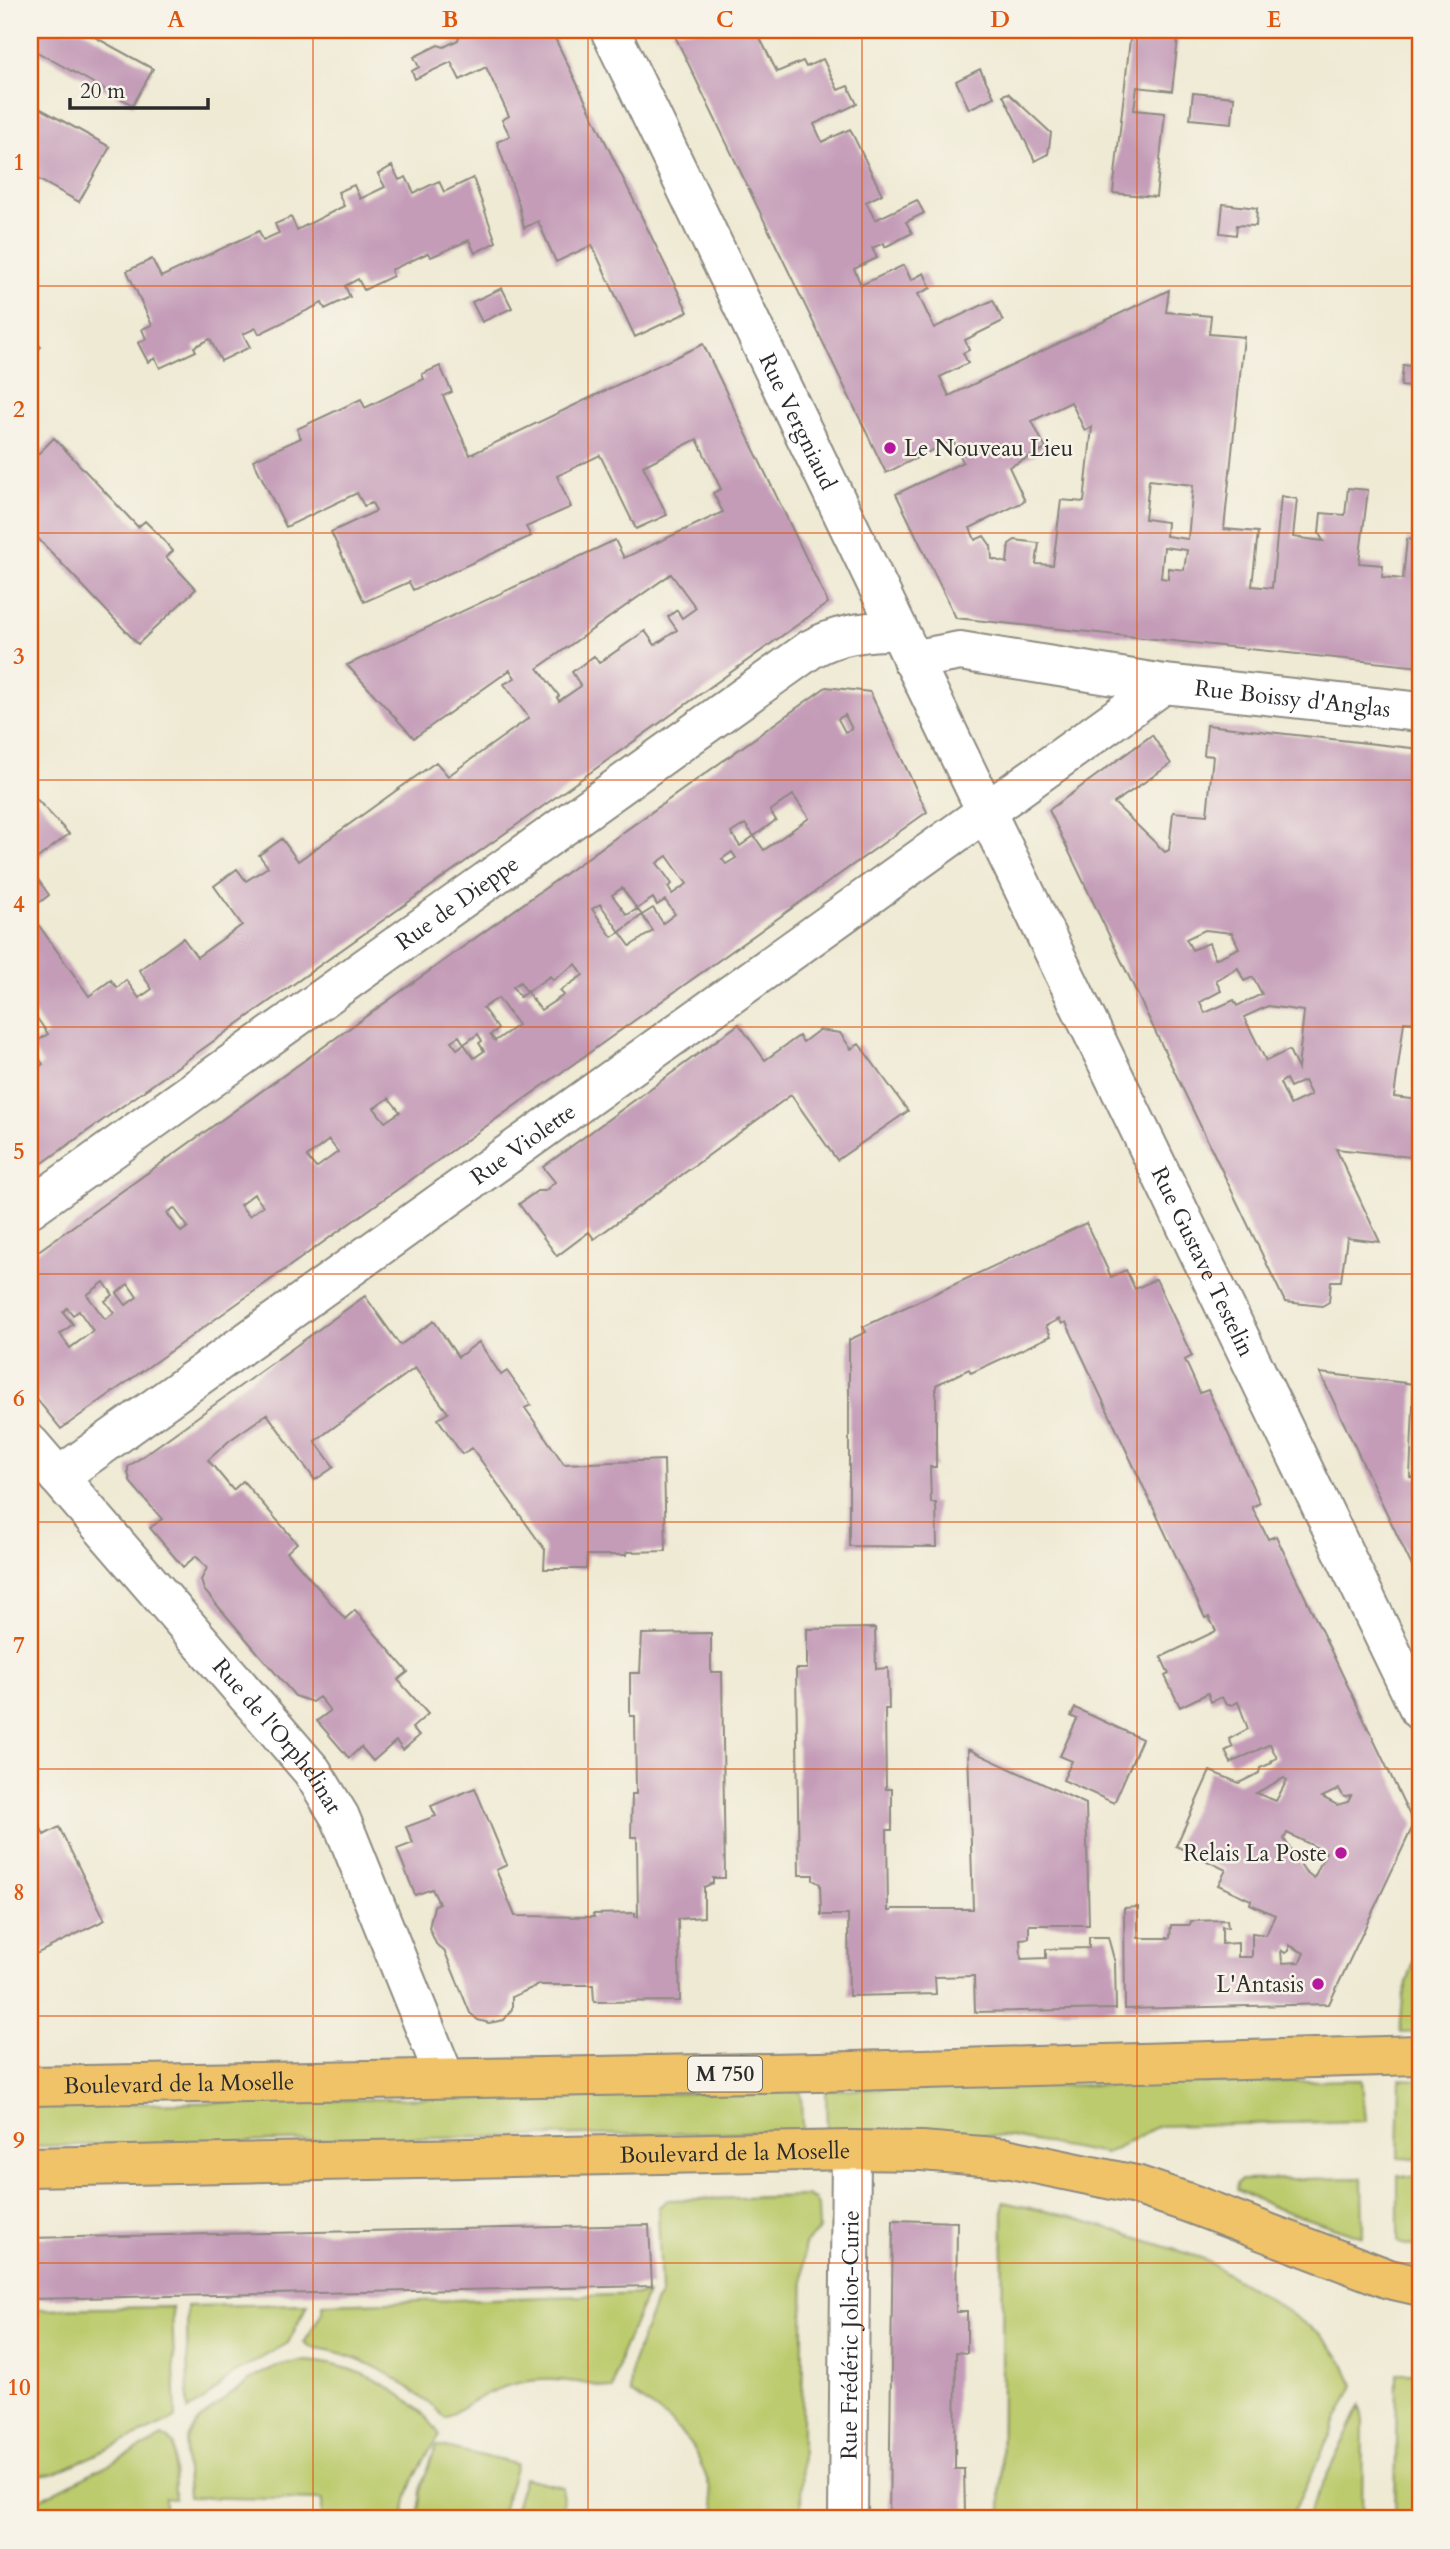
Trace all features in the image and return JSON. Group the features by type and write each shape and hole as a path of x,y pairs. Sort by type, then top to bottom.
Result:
{"main road":[{"name":"Boulevard de la Moselle","path":"30,2086 1024,2068 1420,2054"},
{"name":"Boulevard de la Moselle","path":"30,2167 851,2150 933,2152 1006,2158 1136,2185 1390,2279 1420,2286"}],"street":[{"name":"Rue Vergniaud","path":"610,30 904,645 988,812"},
{"name":"Rue de Dieppe","path":"30,1208 811,649 826,640 845,634 904,645"},
{"name":"Rue Boissy d'Anglas","path":"904,645 1164,684 1420,712"},
{"name":"Rue Boissy d'Anglas","path":"988,812 1164,684"},
{"name":"Rue Violette","path":"58,1477 988,812"},
{"name":"Rue Gustave Testelin","path":"988,812 1420,1711"},
{"name":"Rue de l'Orphelinat","path":"30,1444 312,1771 328,1795 340,1817 445,2078"},
{"name":"Rue Frédéric Joliot-Curie","path":"848,2519 851,2150"}],"green space":[{"path":"1420,1941 1420,2032 1400,2033 1403,1997"},
{"path":"1400,2079 1420,2080 1420,2159 1398,2158"},
{"path":"1362,2080 1366,2121 1158,2126 1105,2154 1011,2137 902,2129 827,2132 826,2090"},
{"path":"801,2091 802,2131 30,2146 30,2106"},
{"path":"1398,2176 1420,2176 1420,2245 1407,2246 1398,2242"},
{"path":"1362,2178 1363,2237 1278,2209 1236,2190 1241,2180"},
{"path":"808,2196 815,2199 818,2206 819,2230 804,2244 801,2519 718,2519 706,2477 690,2444 666,2418 630,2393 632,2365 655,2303 661,2294 658,2208 667,2200"},
{"path":"1003,2202 1076,2218 1201,2258 1268,2298 1320,2334 1341,2358 1354,2385 1290,2519 1001,2519"},
{"path":"647,2294 621,2354 613,2390 566,2381 526,2382 487,2394 446,2418 415,2392 383,2371 349,2356 309,2347 304,2343 322,2312 322,2304"},
{"path":"308,2304 288,2343 233,2374 204,2400 188,2410 187,2306"},
{"path":"172,2307 176,2418 53,2474 30,2477 30,2309"},
{"path":"301,2361 341,2367 379,2382 413,2405 440,2435 411,2485 405,2519 322,2519 322,2500 188,2497 186,2452 188,2438 193,2430 226,2398 254,2379 275,2367"},
{"path":"1397,2374 1420,2374 1420,2519 1395,2519"},
{"path":"1360,2406 1363,2421 1362,2519 1306,2519"},
{"path":"162,2437 169,2439 174,2445 175,2499 165,2498 165,2519 30,2519 30,2509 44,2497"},
{"path":"437,2445 516,2464 500,2519 417,2519 422,2484"},
{"path":"524,2478 563,2487 562,2519 512,2519"}],"building":[{"path":"30,30 82,30 153,69 133,105 30,48"},
{"path":"461,30 551,30 688,312 635,337 592,245 556,262 538,221 524,228 519,205 497,142 510,136 502,120 509,116 486,67 460,80 451,62 415,79 412,71 419,67 414,57 438,45 444,47 458,40"},
{"path":"672,30 756,30 777,72 803,61 806,67 823,59 838,90 848,86 857,104 814,124 822,142 850,129 882,194 866,202 875,220 917,200 924,213 906,222 912,233 885,247 884,243 872,248 877,258 854,269 861,285 904,265 911,280 924,273 931,288 918,294 934,328 993,300 1003,321 965,340 969,350 963,353 968,363 940,377 949,396 1169,290 1166,312 1211,316 1209,334 1244,337 1224,529 1258,532 1252,586 1272,588 1281,496 1297,499 1293,537 1323,541 1319,533 1321,513 1345,515 1348,488 1368,490 1359,563 1383,565 1382,577 1403,579 1407,539 1420,541 1420,667 956,618 896,494 963,462 953,440 886,473","holes":["1071,402 1085,431 1092,427 1084,502 1061,500 1053,565 1036,564 1039,543 1015,540 1009,544 1007,563 992,559 991,546 984,536 975,540 970,528 1025,501 1009,467 1046,449 1032,421","1149,480 1193,485 1188,539 1166,536 1167,522 1145,519","1164,547 1187,550 1184,570 1168,568 1168,579 1161,578"]},
{"path":"1131,30 1179,30 1172,91 1137,87 1134,110 1165,113 1156,197 1113,193"},
{"path":"980,69 994,97 969,109 956,81"},
{"path":"1008,93 1051,133 1048,154 1035,161 1003,95"},
{"path":"1193,93 1234,97 1232,123 1190,119"},
{"path":"30,103 110,147 79,202 30,175"},
{"path":"392,166 399,180 406,177 414,193 439,181 444,192 473,178 496,242 475,253 469,240 431,257 428,253 391,270 393,276 364,290 358,279 345,286 350,297 325,309 322,303 259,334 256,328 243,334 250,347 221,361 210,339 194,347 196,351 160,368 155,358 148,362 138,343 146,339 142,329 152,325 127,271 152,259 161,277 259,231 263,240 279,233 275,224 291,217 297,230 344,206 338,192 354,185 360,199 385,187 378,174"},
{"path":"1223,204 1257,208 1256,226 1237,225 1236,235 1220,233"},
{"path":"502,288 512,308 482,322 472,302"},
{"path":"30,335 41,347 30,358"},
{"path":"703,344 828,603 30,1172 30,1057 38,1068 43,1064 30,1046 48,1034 30,1008 30,913 89,996 111,980 117,988 126,980 139,998 152,989 139,970 183,938 197,957 242,925 214,886 237,869 246,881 268,867 259,855 282,839 298,861 436,762 448,776 529,718 504,684 515,678 510,670 414,738 347,665 615,540 624,558 723,512 713,493 721,489 697,439 643,466 667,515 636,529 600,455 557,476 571,507 526,527 531,536 413,590 409,582 364,602 331,532 376,511 372,503 364,506 357,493 286,527 253,460 301,438 297,429 361,399 365,408 424,379 422,374 440,366 452,392 443,396 470,455","holes":["671,574 696,608 682,618 677,610 668,617 677,630 655,645 645,631 599,663 594,656 572,672 581,686 559,701 559,696 538,668"]},
{"path":"1403,365 1420,367 1420,388 1401,386"},
{"path":"54,438 138,527 145,521 160,536 173,551 166,557 196,589 138,644 30,530 30,462"},
{"path":"826,687 870,692 927,812 61,1429 30,1391 30,1257","holes":["845,715 852,729 845,732 838,719","793,795 809,818 764,850 754,836 776,820 770,811","745,824 754,836 740,846 731,833","732,852 736,858 726,864 722,859","667,856 687,884 672,894 668,887 672,884 657,863","622,888 637,909 627,915 612,895","653,898 657,905 665,900 675,914 663,923 653,908 642,915 637,909","600,904 620,932 612,937 592,909","642,915 653,931 630,946 620,932","576,964 583,975 560,991 564,995 541,1010 527,992 550,976 553,980","520,982 527,992 520,997 513,987","498,998 518,1025 495,1041 490,1035 498,1029 483,1008","478,1034 484,1051 474,1058 464,1044","459,1036 464,1044 457,1049 451,1041","389,1098 400,1112 385,1122 374,1108","329,1140 338,1152 316,1168 307,1157","254,1194 263,1206 249,1216 240,1205","174,1208 188,1227 181,1232 167,1213","104,1282 113,1295 105,1301 114,1313 105,1319 87,1295","128,1284 137,1297 126,1305 117,1293","67,1308 73,1315 79,1311 93,1331 70,1348 60,1334 73,1324 63,1312"]},
{"path":"1207,725 1420,749 1420,1023 1404,1022 1394,1097 1420,1100 1420,1158 1336,1149 1380,1242 1347,1238 1341,1281 1331,1281 1329,1302 1322,1306 1285,1302 1049,810 1152,735 1171,764 1114,803 1165,852 1169,850 1173,812 1207,815 1213,756 1204,755","holes":["1205,930 1232,933 1239,948 1215,959 1209,943 1192,950 1186,939","1238,968 1244,981 1253,977 1262,994 1237,1006 1234,1000 1205,1013 1200,1002 1221,991 1216,980","1268,1006 1304,1011 1298,1069 1289,1050 1266,1061 1244,1017","1286,1079 1290,1087 1304,1081 1311,1095 1290,1105 1280,1083"]},
{"path":"30,792 69,834 30,864"},
{"path":"30,868 49,895 30,910"},
{"path":"739,1024 765,1060 799,1036 803,1042 819,1030 840,1033 851,1049 859,1044 908,1111 837,1160 791,1095 594,1239 589,1232 557,1256 519,1204 537,1191 545,1191 555,1182 543,1167"},
{"path":"1086,1223 1111,1277 1126,1270 1135,1289 1156,1279 1192,1356 1185,1360 1200,1393 1208,1390 1260,1503 1252,1507 1268,1539 1276,1536 1414,1824 1329,2004 1125,2009 1124,1908 1138,1907 1138,1938 1170,1938 1171,1925 1190,1925 1191,1921 1227,1920 1228,1928 1222,1927 1222,1944 1238,1943 1238,1957 1252,1957 1252,1933 1266,1935 1275,1915 1218,1885 1226,1870 1176,1846 1210,1771 1239,1783 1259,1773 1260,1768 1277,1758 1270,1744 1231,1763 1225,1751 1233,1747 1229,1739 1248,1729 1238,1702 1232,1705 1225,1703 1222,1697 1211,1702 1208,1693 1180,1707 1165,1676 1169,1674 1161,1657 1216,1631 1209,1617 1205,1618 1066,1322 1062,1324 1059,1319 1046,1326 1051,1336 971,1373 969,1369 936,1385 936,1467 930,1467 931,1503 936,1503 937,1547 849,1546 849,1340 866,1332 863,1327","holes":["1284,1778 1287,1780 1276,1801 1256,1793","1339,1789 1344,1797 1351,1796 1348,1802 1337,1805 1322,1797","1287,1833 1326,1852 1314,1878 1305,1871 1284,1839","1289,1945 1304,1953 1300,1962 1282,1963 1281,1950 1285,1953 1289,1951"]},
{"path":"365,1296 400,1345 434,1321 458,1357 479,1342 501,1375 507,1371 531,1405 525,1408 564,1464 664,1460 666,1551 587,1555 586,1569 544,1569 545,1550 472,1448 462,1454 438,1419 448,1413 415,1368 315,1441 334,1467 315,1480 267,1414 230,1440 208,1460 233,1490 243,1481 297,1543 287,1552 345,1619 355,1610 408,1672 398,1680 428,1714 412,1728 419,1736 403,1750 396,1741 373,1761 361,1747 349,1758 317,1721 330,1711 319,1697 312,1702 295,1696 204,1590 201,1580 207,1568 196,1556 183,1567 150,1528 162,1519 131,1483 128,1473 128,1467"},
{"path":"1320,1373 1414,1384 1410,1477 1420,1478 1420,1583"},
{"path":"875,1628 876,1669 888,1668 889,1709 885,1709 886,1789 892,1789 892,1830 887,1830 888,1911 973,1909 968,1749 1086,1804 1089,1925 1029,1925 1029,1938 1020,1939 1021,1959 1046,1958 1046,1949 1089,1948 1089,1937 1108,1937 1115,1963 1116,2009 975,2012 974,1976 935,1977 936,1994 849,1996 848,1915 821,1915 820,1884 813,1880 813,1875 799,1875 796,1669 807,1669 807,1629"},
{"path":"711,1633 711,1672 722,1672 725,1878 713,1878 713,1883 704,1887 704,1917 678,1919 680,2001 594,2002 593,1985 538,1985 512,1997 512,2009 504,2020 489,2023 478,2020 470,2013 445,1952 436,1944 429,1928 434,1906 439,1903 432,1889 415,1895 397,1849 413,1843 406,1827 436,1816 431,1806 475,1788 507,1865 496,1870 515,1916 594,1917 593,1914 635,1913 635,1917 638,1917 637,1837 631,1837 632,1794 636,1794 635,1716 630,1716 630,1673 640,1673 642,1634"},
{"path":"1075,1708 1142,1739 1114,1803 1063,1780 1072,1761 1060,1756 1077,1719 1071,1716"},
{"path":"30,1805 44,1835 59,1827 105,1920 30,1957"},
{"path":"893,2220 957,2222 956,2312 967,2312 967,2353 956,2352 955,2469 964,2469 965,2512 954,2512 954,2519 889,2519"},
{"path":"649,2225 652,2286 30,2299 30,2238"}],"place":[{"name":"Le Nouveau Lieu","path":"890,448"},
{"name":"Relais La Poste","path":"1341,1853"},
{"name":"L'Antasis","path":"1318,1984"}]}
